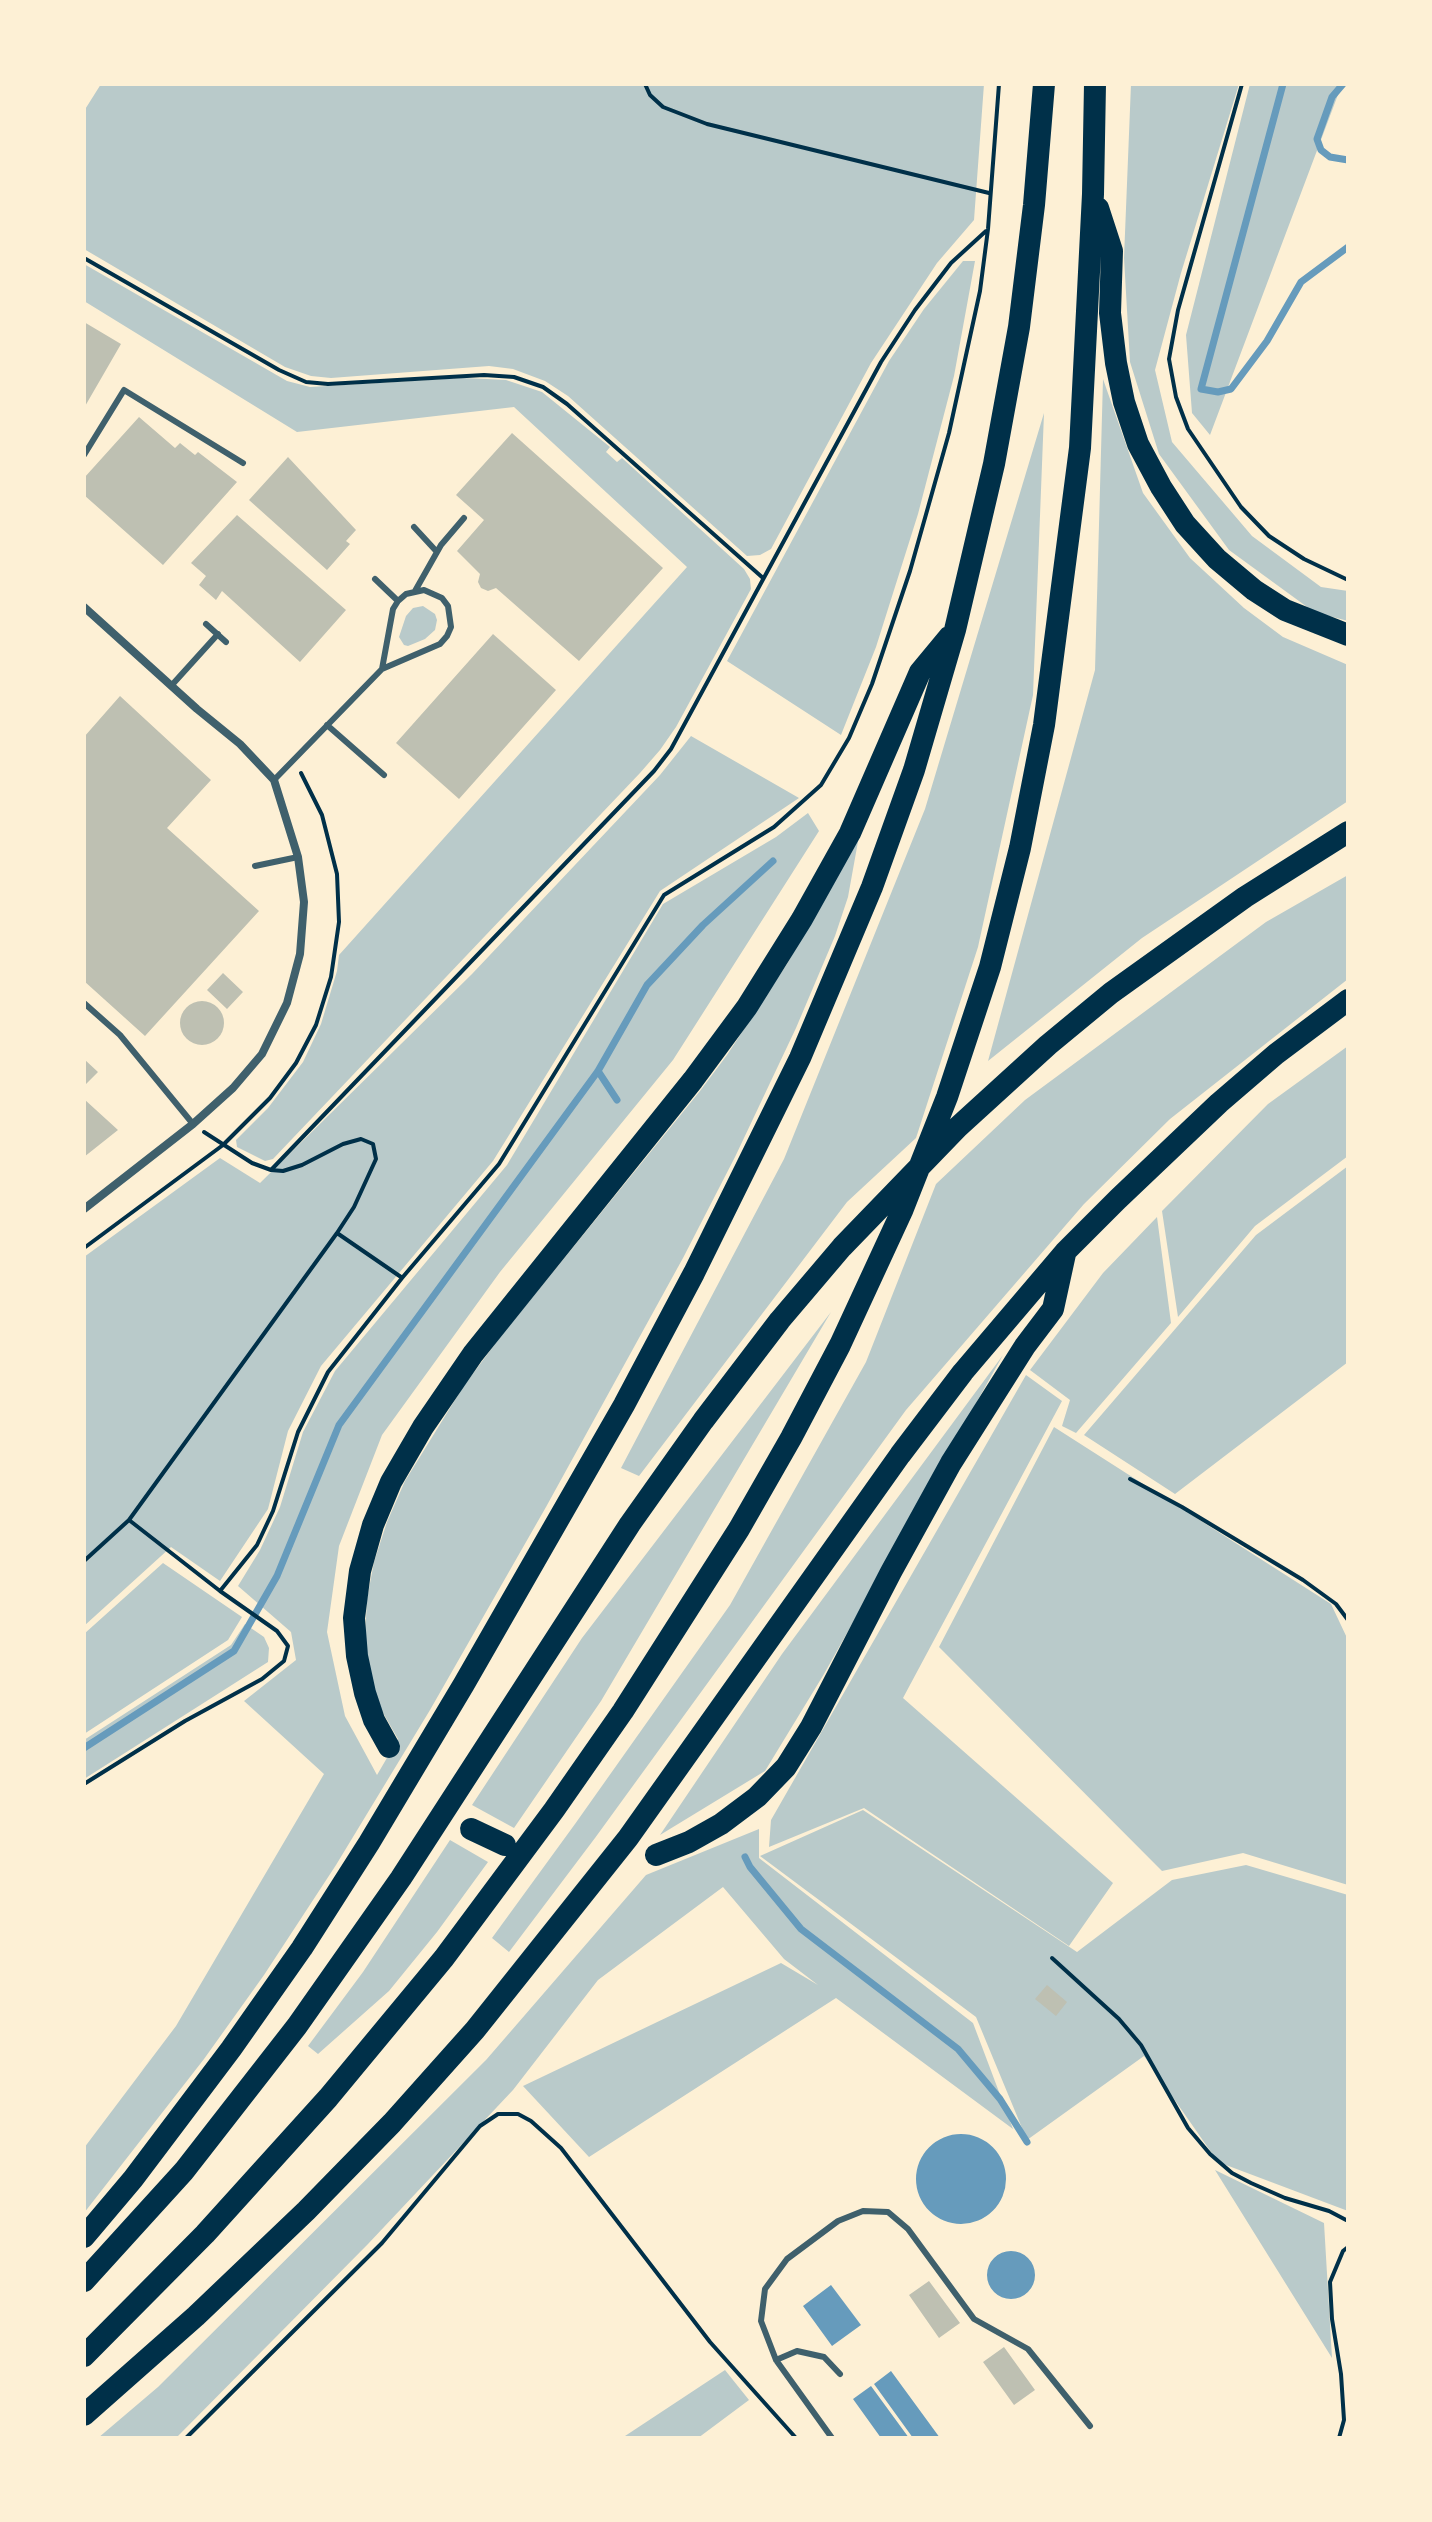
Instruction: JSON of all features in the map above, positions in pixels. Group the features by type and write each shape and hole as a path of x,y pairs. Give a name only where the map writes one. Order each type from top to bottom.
{"highway":[{"path":"84,2237 195,2099 302,1948 369,1843 624,1405 800,1058 872,887 914,770 955,630 994,464 1019,327 1034,205 1044,84"},
{"path":"84,2356 164,2277 287,2145 376,2042 480,1911 623,1711 686,1614 791,1438 840,1345 902,1211 947,1097 990,967 1020,848 1048,697 1080,448 1093,194 1095,84"},
{"path":"1093,194 1112,251 1110,313 1124,402 1138,444 1161,487 1185,524 1217,559 1254,590 1285,610 1348,635"},
{"path":"389,1747 374,1720 365,1693 357,1656 354,1618 360,1571 373,1525 391,1482 423,1427 473,1354 684,1092 747,1007 802,919 850,833 920,672 955,630"},
{"path":"84,2281 184,2171 297,2026 401,1878 630,1524 780,1320 842,1247 958,1127 1111,993 1171,947 1348,832"},
{"path":"84,2415 298,2220 392,2123 475,2030 628,1838 900,1455 963,1372 1065,1252 1219,1103 1276,1054 1348,1000"},
{"path":"656,1855 689,1842 721,1824 757,1797 786,1767 811,1727 951,1463 1025,1346 1053,1309 1065,1252"},
{"path":"471,1829 505,1845"}],"street":[{"path":"84,607 240,744 274,780 298,857 304,902 300,954 287,1003 262,1054 233,1088 193,1124 84,1209"}],"lane":[{"path":"84,455 124,390 243,463"},
{"path":"382,669 393,609 398,601 415,591 437,552 464,518"},
{"path":"414,527 437,552"},
{"path":"375,579 398,601"},
{"path":"274,780 382,669 432,649 447,636 451,627 448,606 434,593 415,591"},
{"path":"206,624 226,642"},
{"path":"171,686 218,634"},
{"path":"327,725 384,775"},
{"path":"255,866 298,857"},
{"path":"84,1003 120,1035 193,1124"},
{"path":"832,2438 776,2360 761,2321 765,2289 787,2259 838,2221 863,2211 888,2212 908,2229 974,2319 1028,2349 1090,2426"},
{"path":"776,2360 797,2351 824,2357 840,2374"}],"path":[{"path":"645,84 650,95 663,107 707,124 989,193"},
{"path":"220,1591 257,1545 273,1511 298,1432 328,1372 402,1278 499,1164 664,895 774,827 821,785 849,738 872,684 905,585 949,433 980,291 999,84"},
{"path":"1242,84 1178,310 1169,359 1176,397 1188,429 1241,507 1269,536 1304,559 1348,580"},
{"path":"271,1170 654,771 678,737 881,362 951,263 988,229"},
{"path":"84,258 279,370 306,382 328,384 484,375 514,377 543,387 567,404 763,579"},
{"path":"84,1561 129,1520 337,1233 376,1159 373,1144 361,1139 302,1165 283,1171 271,1170 252,1163 193,1124"},
{"path":"84,1248 223,1145"},
{"path":"337,1233 402,1278"},
{"path":"1130,1479 1303,1580 1336,1604 1348,1620"},
{"path":"84,1784 185,1721 262,1679 284,1661 288,1646 277,1631 129,1520"},
{"path":"1052,1958 1119,2019 1141,2045 1188,2128 1210,2154 1232,2173 1251,2183 1348,2221"},
{"path":"186,2438 382,2243 480,2126 498,2114 518,2114 531,2121 561,2148 710,2342 796,2438"},
{"path":"1339,2438 1344,2420 1330,2282 1343,2251 1348,2247"}],"shaded area":[{"path":"101,84 984,84 974,220 937,263 871,363 771,549 760,555 747,556 568,396 545,381 513,369 489,366 331,378 311,376 285,367 84,249 84,111"},
{"path":"1131,84 1239,84 1155,370 1172,442 1252,536 1321,587 1348,591 1348,621 1314,612 1229,550 1159,454 1130,362 1124,258"},
{"path":"1250,84 1342,84 1210,435 1192,413 1186,335"},
{"path":"963,261 975,261 954,376 918,514 876,647 841,735 727,661 889,361 924,309"},
{"path":"84,264 287,381 310,387 487,379 506,380 542,392 610,447 606,452 617,462 622,458 744,569 750,579 751,589 676,727 660,750 273,1159 265,1161 237,1147 236,1140 268,1108 303,1062 321,1024 339,955 687,567 514,407 297,432 84,301"},
{"path":"1103,379 1143,493 1190,558 1244,608 1283,637 1348,665 1348,801 1142,938 988,1061 1095,670"},
{"path":"1044,413 1033,695 978,947 916,1138 847,1202 639,1476 621,1468 784,1159 925,809"},
{"path":"423,606 435,614 435,630 425,639 404,645 399,637 406,616 413,608"},
{"path":"691,736 799,798 660,891 493,1161 321,1366 288,1431 268,1509 220,1581 171,1547 84,1626 84,1257 220,1158 260,1183 472,974 660,775"},
{"path":"808,813 819,831 673,1060 500,1272 382,1435 339,1546 327,1632 345,1716 377,1775 398,1739 382,1711 370,1676 365,1637 367,1599 374,1562 405,1481 463,1387 501,1336 727,1055 787,964 859,836 848,897 835,936 796,1028 683,1258 430,1710 336,1865 204,2059 84,2213 84,2148 176,2026 324,1774 244,1701 296,1660 291,1632 238,1586 260,1550 280,1507 303,1432 335,1371 507,1165 663,904 776,837"},
{"path":"1348,875 1348,979 1170,1119 1084,1204 906,1410 509,1952 492,1938 730,1605 866,1362 936,1184 1025,1100 1266,922"},
{"path":"1348,1046 1348,1156 1255,1226 1178,1317 1162,1211 1268,1104"},
{"path":"1348,1166 1348,1362 1175,1494 1084,1435 1256,1235"},
{"path":"1157,1217 1171,1323 1076,1433 1062,1426 1070,1400 1030,1370 1103,1273"},
{"path":"831,1312 601,1701 514,1828 472,1805 582,1638"},
{"path":"1003,1355 824,1674 765,1771 660,1835 782,1654"},
{"path":"1026,1375 1062,1401 903,1698 1113,1883 1069,1946 864,1808 769,1847 771,1820"},
{"path":"1054,1427 1331,1604 1348,1640 1348,1885 1243,1853 1162,1871 939,1647"},
{"path":"163,1563 242,1617 228,1640 84,1734 84,1634"},
{"path":"245,1624 264,1637 269,1648 268,1662 84,1779 84,1740 231,1645"},
{"path":"863,1810 1077,1952 1172,1880 1246,1865 1348,1895 1348,2211 1218,2162 1144,2056 1027,2140 976,2017 760,1856"},
{"path":"759,1829 759,1858 973,2023 1013,2129 836,1998 589,2157 523,2086 781,1963 818,1985 784,1959 723,1887 598,1980 513,2090 368,2244 176,2438 98,2438 158,2387 486,2060 646,1875"},
{"path":"450,1840 488,1862 389,1991 318,2054 308,2046 363,1972"},
{"path":"1215,2170 1324,2223 1332,2358"},
{"path":"725,2370 749,2400 698,2438 622,2438"}],"water":[{"path":"961,2134 978,2137 993,2147 1003,2162 1006,2179 1003,2196 993,2211 978,2221 961,2224 944,2221 929,2211 919,2196 916,2179 919,2162 929,2147 944,2137"},
{"path":"1011,2251 1028,2258 1035,2275 1028,2292 1011,2299 994,2292 987,2275 994,2258"},
{"path":"831,2285 861,2325 832,2346 803,2306"},
{"path":"891,2371 940,2438 913,2438 874,2384"},
{"path":"871,2386 909,2438 881,2438 853,2399"}],"building":[{"path":"84,322 121,344 84,408"},
{"path":"139,417 175,448 180,443 195,455 198,452 237,482 163,565 84,495 84,478"},
{"path":"512,433 663,568 579,661 496,588 488,591 481,588 478,582 480,574 457,551 484,520 456,495"},
{"path":"288,457 356,530 346,541 350,544 327,570 249,500"},
{"path":"237,515 346,610 300,662 222,591 216,600 199,585 206,576 191,563"},
{"path":"493,634 556,690 459,799 396,743"},
{"path":"120,696 211,780 167,828 259,911 145,1036 84,981 84,737"},
{"path":"223,973 243,992 227,1009 207,990"},
{"path":"202,1001 218,1007 224,1023 218,1039 202,1045 186,1039 180,1023 186,1007"},
{"path":"84,1059 98,1072 84,1086"},
{"path":"84,1099 118,1130 84,1157"},
{"path":"1047,1985 1067,2002 1056,2016 1035,1999"},
{"path":"929,2281 960,2323 939,2338 909,2295"},
{"path":"1004,2347 1035,2390 1014,2405 983,2362"}],"waterway":[{"path":"1283,84 1201,389 1218,392 1231,389 1267,341 1301,282 1348,247"},
{"path":"1343,84 1332,97 1317,139 1321,150 1330,157 1348,160"},
{"path":"84,1748 234,1651 277,1576 339,1425 598,1071 647,985 703,925 773,861"},
{"path":"598,1071 617,1100"},
{"path":"745,1857 801,1929 958,2049 1000,2099 1027,2142"}]}
